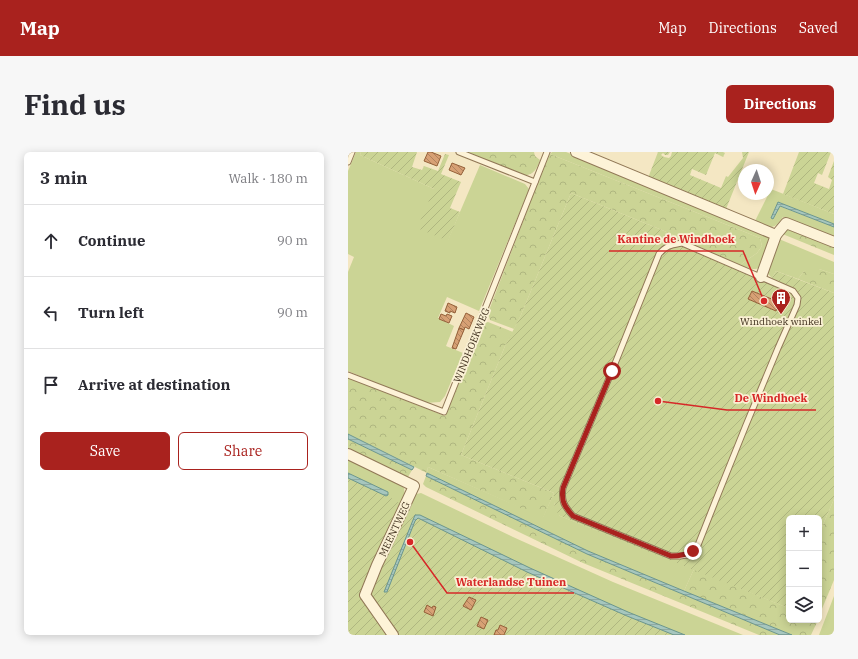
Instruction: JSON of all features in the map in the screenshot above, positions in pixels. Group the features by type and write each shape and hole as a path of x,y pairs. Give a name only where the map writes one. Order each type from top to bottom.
{"street":[{"path":"576,152 776,234"},
{"path":"761,277 776,234 786,223 834,242"},
{"name":"MEENTWEG","path":"348,454 414,486 377,565 365,595 393,635"}],"lane":[{"path":"348,162 352,152"},
{"path":"458,152 535,182"},
{"name":"WINDHOEKWEG","path":"348,374 444,412 547,152"},
{"path":"673,244 682,244 761,277 793,291 798,298 797,305 720,488 698,545 687,554 671,556 573,516 564,505 562,497 563,488 659,254 664,248 673,244"}],"green space":[{"path":"356,152 361,152 360,155 434,189 448,240 480,165 525,184 529,189 479,311 447,297 438,318 454,326 446,346 463,353 445,396 440,402 425,403 348,371 348,272 354,257 348,254 348,171"},
{"path":"361,152 417,152 412,167 422,170 424,166 438,171 445,154 449,155 441,174 461,182 450,208 460,212 448,241 417,228 434,189 360,155"},
{"path":"466,152 534,152 535,156 540,160 535,171 524,176"},
{"path":"552,152 566,152 767,233 771,238 762,266 753,269 740,265 757,253 762,246 760,238 550,154"},
{"path":"658,152 670,152 668,155 663,153 661,155 669,158 672,152 725,153 723,157 715,153 706,175 692,169 690,175 721,188 726,176 728,177 738,164 738,179 726,209 648,178"},
{"path":"742,152 749,152 744,164 738,164 743,158"},
{"path":"799,152 831,152 822,175 818,173 814,183 829,189 832,180 828,177 834,161 834,214 783,194"},
{"path":"550,154 760,238 762,246 757,253 740,265 662,230 571,193 514,329 490,320 488,313"},
{"path":"774,190 834,214 834,224 778,202 771,218 773,219 779,206 834,227 834,238 783,217 777,225 771,227 755,221 766,200 774,200"},
{"path":"571,193 662,230 772,278 776,271 834,293 834,499 822,527 822,515 786,515 786,607 560,516 555,508 554,493 461,455 505,346 521,315"},
{"path":"791,228 834,246 834,255 780,233"},
{"path":"779,239 834,262 834,274 819,269 804,271 798,279 776,271 772,278 768,274 768,269"},
{"path":"812,267 834,274 834,293 798,279 804,271"},
{"path":"488,322 513,332 505,346 461,455 554,493 543,518 428,467 427,473 348,434 348,378 445,416 484,323"},
{"path":"348,439 412,470 408,477 403,478 348,450"},
{"path":"348,459 397,483 404,488 405,497 377,555 348,478 387,492 348,473"},
{"path":"428,467 543,517 554,493 554,504 560,516 694,569 684,591 588,551 427,473"},
{"path":"348,476 385,494 419,516 523,569 682,635 348,635"},
{"path":"426,476 587,554 780,635 759,635 583,563 426,487 423,484"},
{"path":"421,493 513,537 613,582 743,635 633,635 373,580 412,499 416,494"},
{"path":"834,499 834,580 822,609 822,551 822,527"},
{"path":"694,569 786,607 786,623 817,623 811,635 792,635 684,591"},
{"path":"834,596 834,635 819,635"}],"water":[{"path":"778,202 834,224 834,227 780,206 773,219 771,218"},
{"path":"348,434 414,467 412,470 348,439"},
{"path":"348,473 388,492 388,495 386,496 348,478"},
{"path":"427,473 588,551 792,635 780,635 587,554 426,476"},
{"path":"415,515 420,515 530,568 628,612 685,635 674,635 627,616 527,572 418,518 415,521 387,592 384,592"}],"building":[{"path":"428,152 441,156 437,166 424,161"},
{"path":"452,163 465,168 461,175 449,170"},
{"path":"752,291 779,302 776,311 748,299"},
{"path":"448,303 457,307 455,313 445,311"},
{"path":"466,313 474,317 469,329 465,327 464,330 459,328"},
{"path":"441,314 452,316 449,323 439,319"},
{"path":"459,328 464,330 456,349 452,348"},
{"path":"469,597 476,600 471,610 463,606"},
{"path":"427,605 432,608 433,606 436,607 433,616 424,612"},
{"path":"481,617 488,620 484,629 477,626"},
{"path":"500,625 507,628 504,635 494,635 496,630 498,630"}],"place":[{"name":"Kantine de Windhoek","path":"764,301"},
{"name":"Windhoek winkel","path":"781,315"},
{"name":"De Windhoek","path":"658,401"},
{"name":"Waterlandse Tuinen","path":"410,542"}],"route":[{"path":"612,371 563,488 562,497 564,505 573,516 671,556 680,556 693,551"}]}
